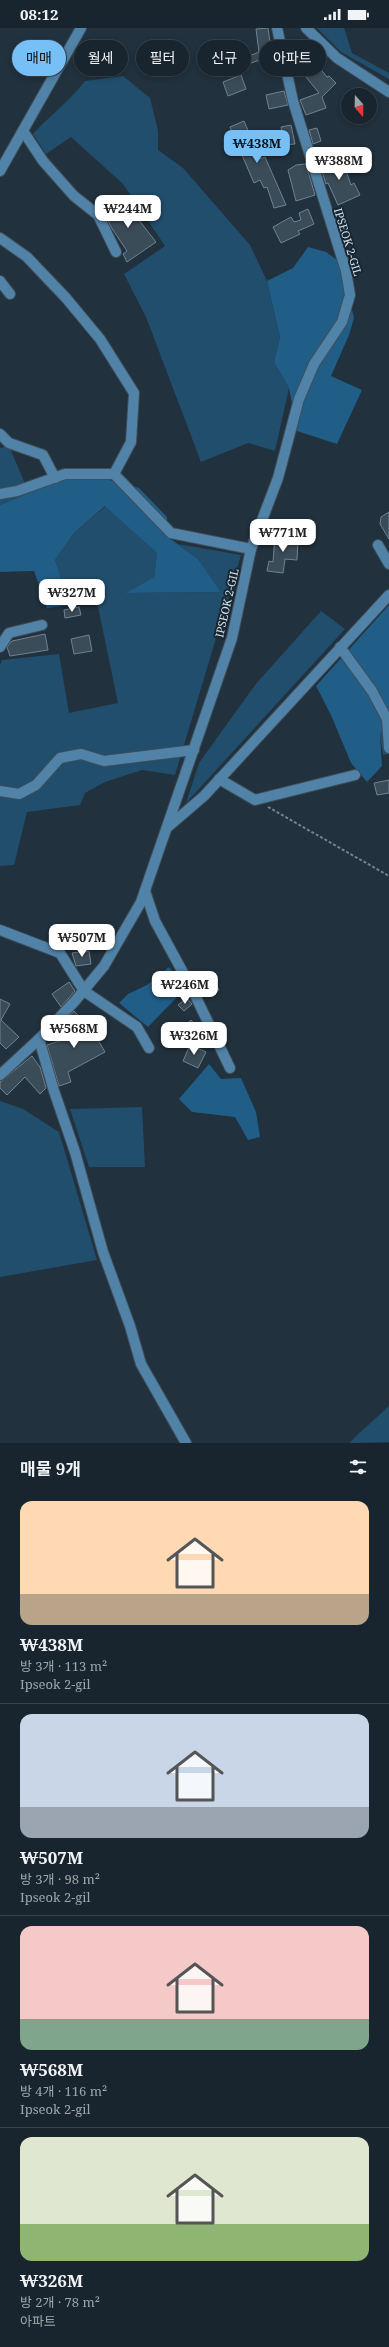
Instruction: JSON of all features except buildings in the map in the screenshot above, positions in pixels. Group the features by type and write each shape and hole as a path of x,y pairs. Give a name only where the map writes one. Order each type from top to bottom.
{"street":[{"path":"0,171 81,28"},
{"name":"IPSEOK 2-GIL","path":"0,1075 39,1039 84,991 104,966 142,902 232,638 252,549 278,478 299,399 314,364 342,322 350,295 346,270 293,101 277,28"},
{"path":"306,28 337,58 389,92"},
{"path":"23,131 43,161 74,196 98,215 116,252"},
{"path":"0,238 27,257 66,298 100,339 134,393 131,442 114,474"},
{"path":"0,281 10,294"},
{"path":"0,434 9,443 43,454 55,478"},
{"path":"0,494 17,491 65,474 114,474 171,534 252,549"},
{"path":"378,545 389,564"},
{"path":"168,827 204,796 389,595"},
{"path":"0,647 9,633 42,625"},
{"path":"340,647 372,690 387,719 389,748"},
{"path":"0,791 19,794 36,785 45,772 60,758 81,754 104,761 194,750"},
{"path":"219,779 255,800 355,775"},
{"path":"145,891 155,921 192,989 230,1068"},
{"path":"0,930 60,953 84,991 137,1026 149,1048"},
{"path":"39,1039 54,1091 75,1152 103,1252 130,1326 141,1364 186,1443"}],"path":[{"path":"255,800 389,876"}],"shaded area":[{"path":"317,28 344,28 352,53 389,73 389,79 341,52"},
{"path":"123,76 150,98 158,131 158,150 183,168 250,245 267,281 280,337 274,362 289,388 275,451 248,443 201,462 146,317 124,274 165,246 123,184 71,137 46,154 33,134 73,95 85,81"},
{"path":"308,247 326,252 340,262 354,318 349,335 331,376 362,390 337,444 297,431 289,388 274,362 280,337 267,281 293,268"},
{"path":"9,446 29,493 0,505 0,448"},
{"path":"102,478 139,488 167,517 168,537 198,559 221,592 126,593 154,577 157,553 105,506 74,533 55,560 70,605 47,608 34,571 0,572 0,505 60,480"},
{"path":"106,506 113,509 157,553 154,577 127,593 221,592 198,559 178,544 241,555 175,775 142,770 105,782 85,793 80,805 27,812 14,865 0,866 0,665 2,660 59,654 69,713 118,703 97,602 70,605 55,560 74,533"},
{"path":"389,605 389,712 380,736 382,766 367,782 351,763 331,715 316,686"},
{"path":"321,611 345,629 186,803 199,763 255,685"},
{"path":"389,712 389,754 383,755 380,736"},
{"path":"169,967 186,988 148,1027 119,1003 128,994 147,985"},
{"path":"209,1064 221,1079 241,1078 256,1112 260,1137 248,1140 235,1117 192,1112 179,1099"},
{"path":"0,1101 23,1109 59,1132 97,1260 0,1277"},
{"path":"142,1107 145,1167 89,1167 70,1109"},
{"path":"389,1406 389,1442 350,1443 354,1438"}]}
